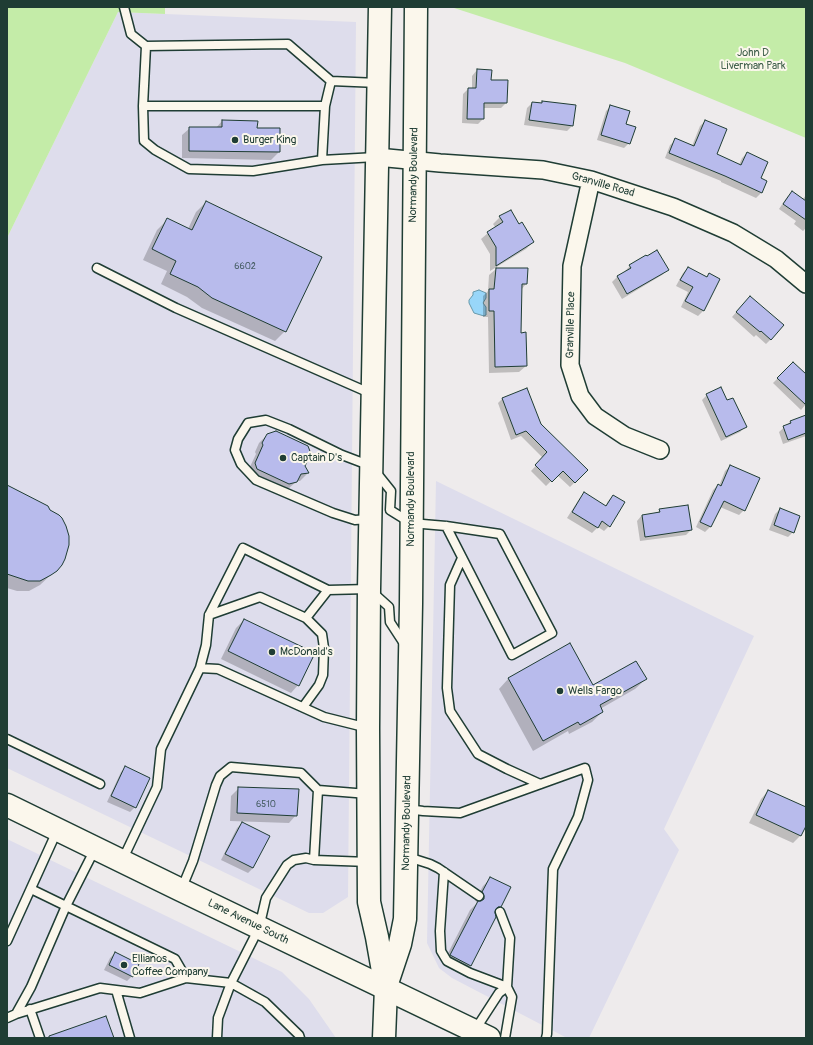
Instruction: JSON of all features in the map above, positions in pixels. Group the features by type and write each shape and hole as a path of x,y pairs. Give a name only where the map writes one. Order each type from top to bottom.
{"main road":[{"name":"Normandy Boulevard","path":"380,7 370,519 368,728 369,902 386,988 384,1038"},
{"name":"Normandy Boulevard","path":"386,988 400,944 405,919 410,652 416,7"},
{"name":"Lane Avenue South","path":"7,805 482,1035"}],"street":[{"name":"Granville Road","path":"377,157 543,170 591,180 673,207 733,233 776,259 806,284"},
{"name":"Granville Place","path":"591,180 572,266 570,366 580,396 595,416 625,436 660,450"}],"lane":[{"path":"124,7 131,34 146,46 288,44 331,81 379,83"},
{"path":"146,46 143,106 144,141 155,150 188,169 253,171 322,160 377,157"},
{"path":"322,160 325,106 331,81"},
{"path":"143,106 325,106"},
{"path":"97,268 176,308 373,394"},
{"path":"370,519 355,520 333,513 256,480 241,464 235,450 238,439 248,423 266,420 289,429 342,455 371,466 391,491 390,510 411,523 446,526 500,534 552,633 512,655 446,526"},
{"path":"122,861 157,787 160,749 200,668 206,645 209,615 243,548 328,590 369,589 390,607 390,622 410,652"},
{"path":"462,558 450,585 447,688 450,711 478,754 540,784"},
{"path":"306,618 328,590"},
{"path":"209,615 260,597 306,618 322,634 324,657 323,675 319,685 303,707"},
{"path":"200,668 218,669 324,717 368,728"},
{"path":"7,739 100,784"},
{"path":"181,890 193,861 216,785 220,776 231,767 301,773 318,790 369,795"},
{"path":"407,809 460,813 585,768 588,780 578,816 554,869 546,1038"},
{"path":"314,860 318,790"},
{"path":"8,937 58,830"},
{"path":"16,1014 31,987 66,906 96,848"},
{"path":"406,856 430,864 479,896"},
{"path":"217,1038 218,1018 231,983 259,928 266,898 287,865 294,860 306,858 314,860 369,862"},
{"path":"444,872 440,931 441,951 447,961 470,973 507,986"},
{"path":"31,889 175,959 186,978"},
{"path":"500,912 510,938 507,986 512,998 505,1038"},
{"path":"7,1018 30,1009 100,988 140,993 186,978 231,983 265,1002 300,1034 300,1038"},
{"path":"482,1035 499,993 507,986"},
{"path":"116,990 130,1038"},
{"path":"30,1009 40,1038"}],"shaded area":[{"path":"118,12 356,22 348,897 323,913 309,913 7,768 7,238"},
{"path":"436,481 754,636 664,829 679,850 589,1038 567,1038 452,978 439,968 427,943"},
{"path":"7,839 282,972 309,999 336,1038 7,1038"}],"green space":[{"path":"7,7 165,7 165,14 118,12 7,238"},
{"name":"John D Liverman Park","path":"451,7 806,7 806,138 625,63"}],"water":[{"path":"479,290 486,293 486,298 483,303 486,307 486,315 484,316 474,313 469,303 473,292"}],"building":[{"path":"477,69 492,70 491,80 508,80 507,103 484,103 484,119 467,119 468,88 476,88"},
{"path":"542,101 576,105 573,126 529,120 532,102 542,103"},
{"path":"610,105 630,111 626,124 636,127 630,144 601,135"},
{"name":"Burger King","path":"222,120 258,121 257,128 280,128 280,152 189,151 189,127 222,127"},
{"path":"705,120 727,129 717,154 741,165 747,152 768,162 761,178 767,181 762,193 669,153 675,138 694,146"},
{"path":"792,191 806,201 806,220 783,204"},
{"path":"206,201 322,257 286,332 212,298 198,287 170,274 176,261 152,249 167,218 192,230"},
{"path":"511,210 519,224 522,222 534,242 496,266 496,247 487,232 503,222 499,216"},
{"path":"657,250 669,270 627,294 617,276 631,268 629,265"},
{"path":"688,267 707,277 709,273 720,279 704,311 685,301 693,287 680,280"},
{"path":"496,268 528,268 527,284 522,284 521,333 526,332 527,366 495,367 494,311 489,311 489,289 494,289"},
{"path":"750,296 784,325 771,340 736,312"},
{"path":"793,362 806,374 806,405 777,378"},
{"path":"721,387 727,400 733,398 747,427 726,437 706,394"},
{"path":"527,388 541,424 588,470 575,483 563,471 552,482 535,465 547,452 526,431 516,435 502,398"},
{"path":"806,415 806,433 788,440 783,426 791,423 790,421"},
{"name":"Captain D's","path":"276,431 308,446 311,454 305,466 309,473 301,474 297,482 289,484 257,469 255,463 263,445 262,443 267,434"},
{"path":"730,465 760,478 745,511 724,501 711,527 700,522 718,484 721,486"},
{"path":"7,485 48,506 50,510 62,518 66,526 69,536 69,545 65,559 57,571 40,581 28,581 7,574"},
{"path":"584,492 606,506 613,495 625,502 610,527 602,521 598,528 572,512"},
{"path":"688,505 692,530 645,537 642,515 660,512 659,509"},
{"path":"780,508 800,516 794,533 774,525"},
{"name":"McDonald's","path":"244,619 315,653 299,686 228,651"},
{"path":"570,643 593,685 636,661 647,679 600,705 603,712 580,725 578,722 543,741 508,678"},
{"path":"125,766 150,778 136,808 111,796"},
{"path":"238,787 299,789 297,816 237,813"},
{"path":"768,790 806,807 806,826 801,836 756,815"},
{"path":"242,822 270,836 253,868 225,854"},
{"path":"490,877 511,887 501,907 496,909 496,917 471,966 450,955 478,901 484,899 482,892"},
{"name":"Ellianos Coffee Company","path":"115,952 139,964 133,977 109,965"},
{"path":"106,1016 114,1038 49,1038 49,1036"}],"place":[{"name":"Burger King","path":"235,140"},
{"name":"Captain D's","path":"283,458"},
{"name":"McDonald's","path":"272,652"},
{"name":"Wells Fargo","path":"560,691"},
{"name":"Ellianos Coffee Company","path":"124,965"}]}
